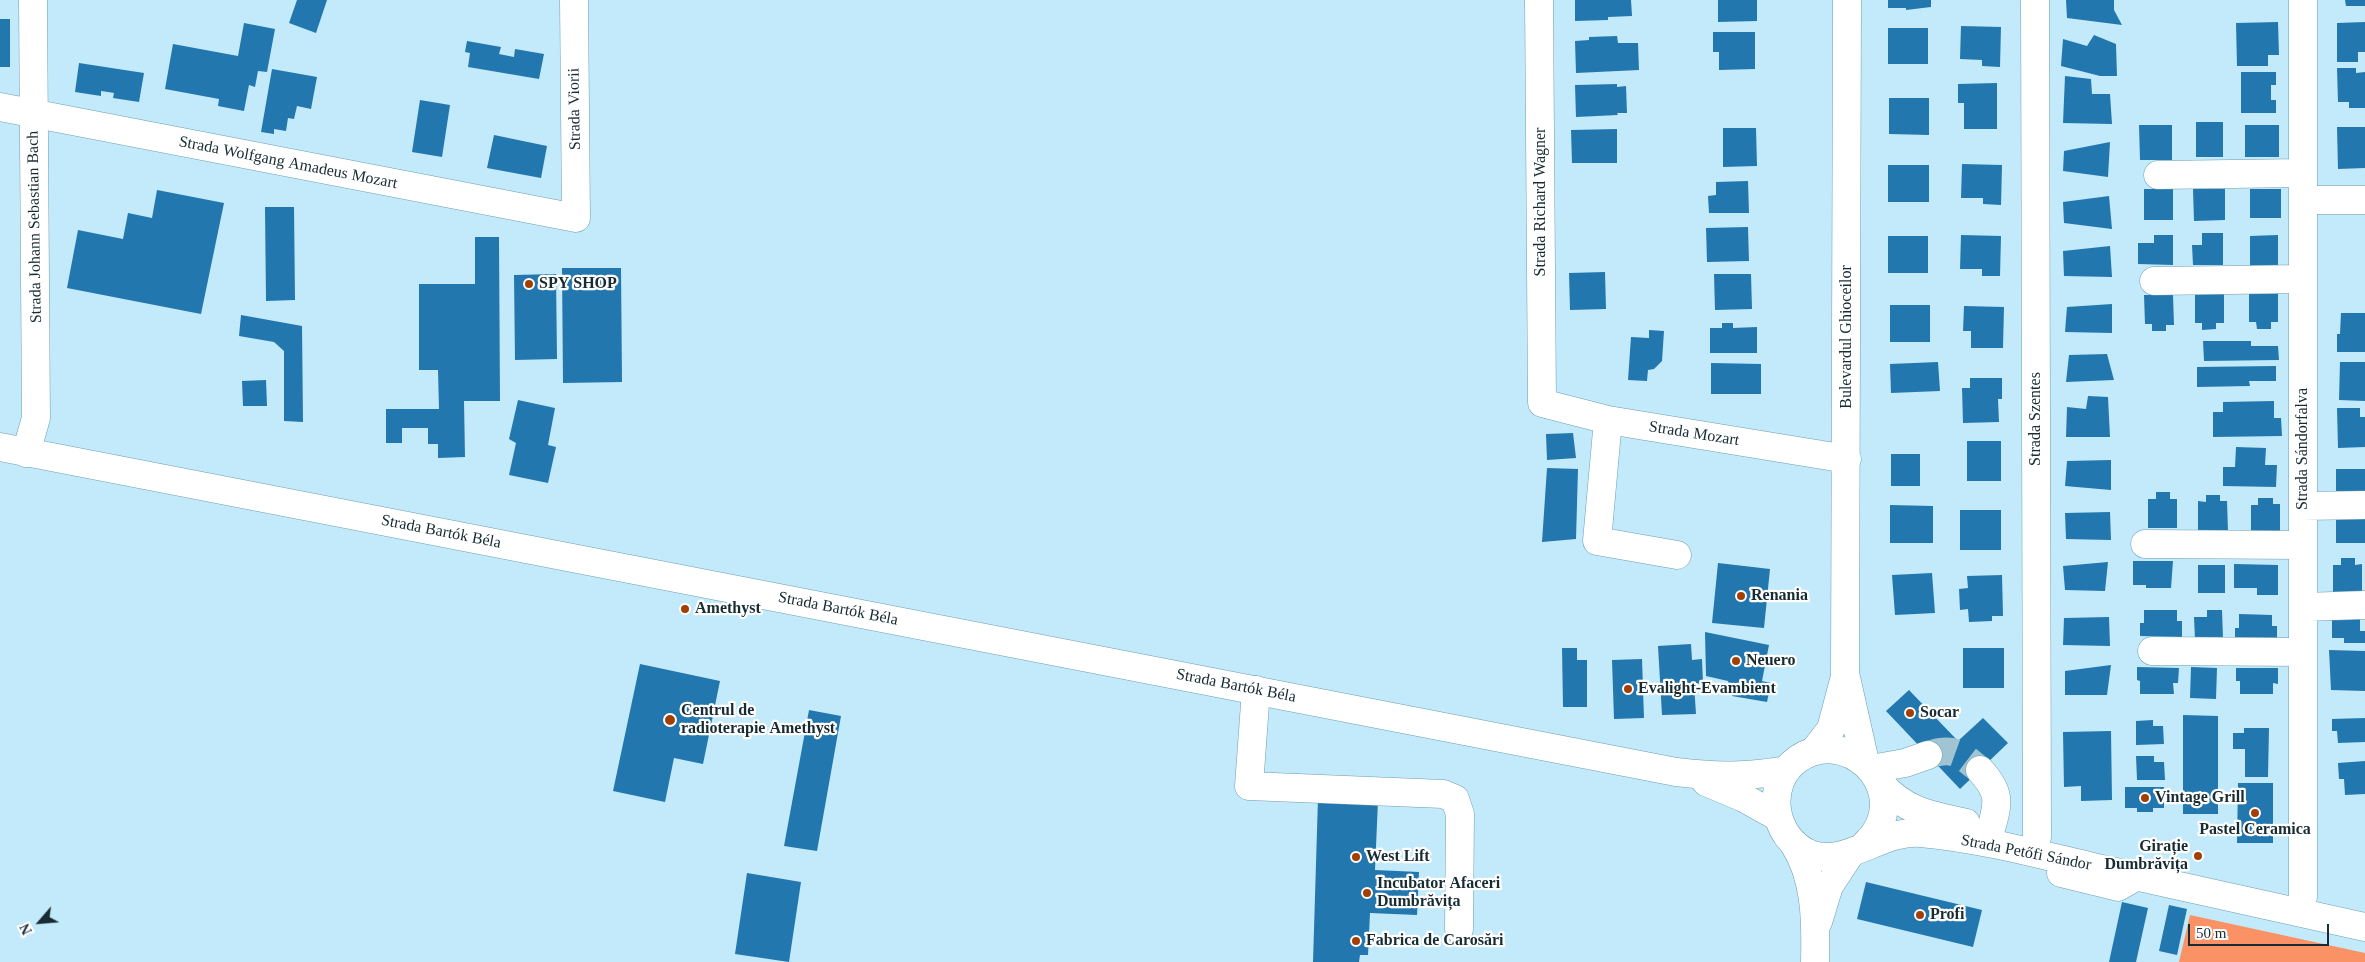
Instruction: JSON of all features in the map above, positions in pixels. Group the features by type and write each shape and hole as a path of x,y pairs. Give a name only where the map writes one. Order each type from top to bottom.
{"street":[{"name":"Strada Johann Sebastian Bach","path":"13,450 36,418 33,0"},
{"name":"Strada Viorii","path":"574,0 576,218"},
{"name":"Strada Richard Wagner","path":"1539,0 1542,403"},
{"name":"Bulevardul Ghioceilor","path":"1814,751 1831,730 1845,673 1847,0"},
{"name":"Strada Szentes","path":"2035,0 2037,838"},
{"name":"Strada Sándorfalva","path":"2303,0 2303,897"},
{"name":"Strada Wolfgang Amadeus Mozart","path":"0,107 576,218"},
{"path":"2158,175 2303,173"},
{"path":"2303,200 2365,200"},
{"path":"2154,280 2303,279"},
{"name":"Strada Mozart","path":"1542,403 1608,420 1847,459"},
{"path":"1608,420 1596,540 1676,555"},
{"name":"Strada Bartók Béla","path":"13,450 1676,772 1726,777 1787,770"},
{"path":"2303,506 2365,505"},
{"path":"2146,544 2303,545"},
{"path":"2303,606 2365,605"},
{"path":"2152,651 2303,652"},
{"name":"Bulevardul Ghioceilor","path":"1845,673 1872,771"},
{"path":"1256,690 1248,786 1443,794 1455,799 1460,814 1459,929"},
{"path":"1815,962 1816,928 1808,875 1804,859 1784,831 1778,817 1776,800 1779,784 1787,770 1798,759 1814,751 1832,749 1849,753 1872,771 1884,801 1882,818 1875,833 1857,850 1829,886 1816,928"},
{"path":"1872,771 1928,755"},
{"path":"1980,770 1994,786 1998,799 1990,829"},
{"name":"Strada Petőfi Sándor","path":"1872,771 1903,805 1917,812 2365,911"},
{"name":"Strada Bartók Béla","path":"1676,772 1744,798 1778,817"},
{"name":"Strada Petőfi Sándor","path":"1857,850 1890,837 1914,832 2010,848 2365,927"},
{"path":"1794,844 1811,854 1830,857 1857,850"}],"shaded area":[{"path":"2190,915 2365,953 2365,962 2179,962"}],"building":[{"path":"297,0 327,0 316,33 289,23"},
{"path":"1575,0 1631,0 1632,16 1608,17 1608,20 1575,21"},
{"path":"1718,0 1757,0 1757,21 1718,22"},
{"path":"1888,0 1931,0 1931,7 1906,10 1906,8 1888,8"},
{"path":"2066,0 2114,0 2114,10 2122,25 2067,18"},
{"path":"2345,0 2365,0 2365,6 2346,6"},
{"path":"0,19 10,19 10,67 0,67"},
{"path":"2278,22 2279,55 2268,55 2268,66 2237,66 2236,23"},
{"path":"2365,22 2365,52 2358,52 2358,62 2337,62 2337,23"},
{"path":"244,23 275,29 267,72 258,71 255,87 249,85 244,111 218,106 219,99 165,89 173,44 238,56"},
{"path":"1961,26 2001,27 2000,67 1982,66 1982,60 1960,59"},
{"path":"1888,28 1928,28 1928,64 1888,64"},
{"path":"1713,32 1755,32 1755,69 1719,70 1719,52 1713,52"},
{"path":"2094,35 2116,44 2117,76 2100,76 2061,66 2063,39 2087,46"},
{"path":"1617,36 1618,43 1638,43 1639,70 1576,73 1575,41 1589,40 1589,37"},
{"path":"467,41 501,47 499,54 514,57 515,49 544,54 539,79 468,67 470,53 465,52"},
{"path":"79,63 144,73 139,102 113,98 114,93 108,92 101,91 101,96 75,92"},
{"path":"2337,68 2356,68 2356,73 2365,72 2365,108 2349,108 2349,102 2338,102"},
{"path":"272,69 317,77 311,109 297,106 294,119 288,118 286,131 274,129 274,134 261,132"},
{"path":"2241,72 2276,72 2276,85 2271,85 2271,100 2276,100 2276,113 2241,113"},
{"path":"2065,76 2091,79 2092,94 2110,94 2112,124 2063,123"},
{"path":"1997,83 1997,129 1964,129 1964,103 1958,103 1958,84"},
{"path":"1617,84 1617,87 1626,86 1627,113 1576,117 1575,85"},
{"path":"1889,98 1929,98 1929,135 1889,134"},
{"path":"420,100 450,105 442,157 412,152"},
{"path":"2196,122 2223,122 2223,157 2196,157"},
{"path":"2139,125 2172,125 2172,160 2140,160"},
{"path":"2245,125 2279,125 2279,157 2245,157"},
{"path":"2337,127 2365,127 2365,168 2338,169"},
{"path":"1723,128 1756,128 1757,166 1723,167"},
{"path":"1617,129 1617,163 1572,163 1571,130"},
{"path":"494,135 547,146 541,178 487,168"},
{"path":"2110,142 2108,177 2063,171 2064,151"},
{"path":"1962,164 2002,165 2001,205 1983,204 1983,198 1961,198"},
{"path":"1888,165 1929,165 1929,202 1888,202"},
{"path":"1748,181 1749,213 1709,213 1708,196 1716,195 1716,182"},
{"path":"2144,189 2173,189 2173,220 2144,220"},
{"path":"2193,189 2225,189 2225,220 2194,221"},
{"path":"2250,189 2281,189 2281,218 2250,218"},
{"path":"157,190 224,203 201,314 67,288 78,230 123,239 128,213 152,218"},
{"path":"2109,196 2112,229 2064,223 2063,202"},
{"path":"265,207 294,207 295,300 266,301"},
{"path":"1748,227 1749,261 1707,262 1706,228"},
{"path":"2202,233 2223,233 2223,265 2193,265 2192,245 2202,245"},
{"path":"1961,235 2001,236 2000,276 1982,276 1982,269 1960,269"},
{"path":"2154,235 2173,235 2173,265 2138,264 2138,243 2154,243"},
{"path":"2278,235 2278,266 2250,266 2250,236"},
{"path":"1888,236 1928,236 1928,273 1888,273"},
{"path":"475,237 499,237 500,401 464,401 465,457 438,458 438,444 428,444 428,428 402,428 402,443 386,443 386,409 439,409 438,370 419,370 419,284 475,284"},
{"path":"2110,246 2112,277 2064,276 2063,251"},
{"path":"562,268 621,268 622,382 563,383"},
{"path":"1605,272 1606,309 1570,310 1569,273"},
{"path":"556,274 557,359 515,360 514,275"},
{"path":"1714,274 1751,274 1752,309 1715,310"},
{"path":"2249,293 2278,293 2278,322 2271,322 2271,329 2257,329 2256,322 2249,322"},
{"path":"2195,294 2224,294 2224,323 2216,323 2216,329 2202,330 2202,323 2195,323"},
{"path":"2144,295 2173,295 2174,325 2166,325 2166,331 2152,331 2152,324 2145,324"},
{"path":"2112,304 2112,333 2065,332 2067,307"},
{"path":"1890,305 1930,305 1930,342 1890,342"},
{"path":"1964,306 2004,307 2003,348 1971,348 1971,331 1963,331"},
{"path":"2341,313 2365,313 2365,352 2337,352 2337,334 2340,334"},
{"path":"241,315 302,326 303,422 284,421 284,351 274,342 239,336"},
{"path":"1722,323 1733,323 1733,328 1757,327 1757,353 1710,353 1710,328 1722,328"},
{"path":"1649,330 1664,331 1662,361 1654,369 1648,370 1647,381 1628,380 1631,337 1649,338"},
{"path":"2203,341 2251,341 2251,346 2278,346 2279,360 2204,361"},
{"path":"2107,354 2114,380 2066,382 2069,355"},
{"path":"1938,362 1940,391 1891,393 1890,364"},
{"path":"2340,362 2365,362 2365,401 2339,400"},
{"path":"1711,363 1761,364 1761,394 1711,394"},
{"path":"2276,366 2276,381 2249,381 2250,386 2197,387 2197,367"},
{"path":"1970,378 2002,378 2002,399 1998,399 1999,422 1963,423 1962,388 1970,388"},
{"path":"266,380 267,406 243,406 242,381"},
{"path":"2088,396 2108,397 2110,437 2066,437 2067,407 2086,409"},
{"path":"518,400 555,408 548,445 556,447 548,483 509,475 516,443 509,439"},
{"path":"2274,401 2274,418 2281,418 2282,436 2213,437 2213,412 2223,412 2223,402"},
{"path":"2337,408 2360,408 2360,417 2365,417 2365,447 2338,448"},
{"path":"1573,433 1576,458 1547,460 1546,434"},
{"path":"1967,441 2001,441 2001,481 1967,481"},
{"path":"2236,447 2266,448 2265,465 2277,465 2276,487 2223,486 2223,467 2235,467"},
{"path":"1891,454 1920,454 1920,486 1891,486"},
{"path":"2111,460 2111,490 2065,486 2067,461"},
{"path":"1547,468 1578,469 1576,539 1542,542"},
{"path":"2336,469 2365,469 2365,496 2336,496"},
{"path":"2156,492 2170,492 2170,499 2177,499 2177,528 2148,528 2148,499 2156,499"},
{"path":"2206,495 2220,495 2220,501 2227,501 2228,531 2198,531 2198,501 2206,502"},
{"path":"2258,498 2273,498 2273,504 2280,504 2280,534 2251,534 2251,505 2258,505"},
{"path":"1890,505 1933,506 1933,543 1890,543"},
{"path":"1960,510 2001,510 2001,550 1960,550"},
{"path":"2110,512 2111,540 2066,539 2065,513"},
{"path":"2336,515 2365,515 2365,543 2336,543"},
{"path":"2341,558 2355,558 2355,565 2362,564 2362,594 2333,594 2333,565 2341,565"},
{"path":"2133,561 2173,561 2171,588 2146,588 2146,585 2133,585"},
{"path":"2108,562 2105,591 2065,590 2063,566"},
{"name":"Renania","path":"1718,563 1770,569 1764,628 1712,623"},
{"path":"2234,564 2278,565 2278,595 2257,595 2257,588 2234,588"},
{"path":"2198,565 2225,565 2225,593 2198,593"},
{"path":"1932,573 1935,613 1895,615 1892,575"},
{"path":"2002,575 2003,616 1992,616 1992,621 1969,622 1968,609 1960,610 1959,589 1968,588 1967,576"},
{"path":"2144,610 2177,610 2177,621 2182,621 2182,637 2140,636 2140,623 2144,623"},
{"path":"2207,610 2222,610 2223,639 2195,640 2194,617 2207,617"},
{"path":"2239,614 2272,615 2272,626 2277,626 2277,641 2235,641 2235,628 2239,628"},
{"path":"2332,616 2360,616 2360,631 2365,631 2365,643 2344,643 2344,638 2332,638"},
{"path":"2109,617 2110,646 2063,645 2064,618"},
{"name":"Neuero","path":"1705,632 1769,645 1762,681 1771,683 1767,702 1732,696 1728,681 1706,676"},
{"path":"1691,644 1692,660 1702,659 1703,683 1694,684 1696,714 1662,715 1658,646"},
{"path":"1562,648 1577,648 1577,660 1587,660 1587,707 1563,707"},
{"path":"1963,648 2004,648 2004,688 1963,688"},
{"path":"2329,650 2365,651 2365,691 2331,690"},
{"name":"Evalight-Evambient","path":"1642,659 1644,718 1614,719 1612,660"},
{"name":"Centrul de radioterapie Amethyst","path":"640,664 720,681 703,764 674,758 665,802 613,791"},
{"path":"2111,665 2107,695 2065,695 2065,671"},
{"path":"2137,667 2179,668 2178,683 2173,683 2174,694 2140,694"},
{"path":"2191,667 2217,668 2216,699 2190,698"},
{"path":"2236,668 2278,668 2278,684 2273,683 2273,694 2240,694 2240,681 2236,681"},
{"path":"1909,690 1958,741 1983,718 2008,743 1960,789 1886,711"},
{"path":"809,710 841,716 817,851 784,846"},
{"path":"2183,715 2218,716 2218,814 2183,814"},
{"path":"2365,718 2365,742 2338,743 2337,731 2332,731 2332,719"},
{"path":"2153,720 2153,726 2163,726 2164,744 2136,745 2136,721"},
{"path":"2244,728 2269,728 2268,777 2245,777 2245,749 2233,749 2233,733 2244,733"},
{"path":"2111,731 2112,800 2081,801 2081,786 2064,787 2063,732"},
{"path":"2136,756 2154,756 2154,762 2164,762 2165,780 2137,780"},
{"path":"2365,761 2365,794 2345,795 2344,779 2339,779 2338,763"},
{"name":"Pastel Ceramica","path":"2238,783 2273,783 2273,843 2237,843"},
{"name":"Vintage Grill","path":"2125,787 2164,787 2164,808 2153,808 2153,812 2137,812 2137,808 2125,808"},
{"name":"Incubator Afaceri Dumbrăvița","path":"1318,798 1378,800 1375,870 1419,872 1417,915 1370,913 1368,955 1360,955 1359,962 1313,962"},
{"path":"747,873 801,882 789,962 735,954"},
{"name":"Profi","path":"1866,882 1982,910 1973,947 1857,919"},
{"path":"2122,902 2148,908 2136,962 2109,962"},
{"path":"2169,905 2187,909 2177,955 2159,951"}],"tunnel":[{"path":"1928,755 1944,751 1956,753 1980,770"}],"place":[{"name":"SPY SHOP","path":"529,284"},
{"name":"Renania","path":"1741,596"},
{"name":"Amethyst","path":"685,609"},
{"name":"Neuero","path":"1736,661"},
{"name":"Evalight-Evambient","path":"1628,689"},
{"name":"Socar","path":"1910,713"},
{"name":"Centrul de radioterapie Amethyst","path":"670,720"},
{"name":"Vintage Grill","path":"2145,798"},
{"name":"Pastel Ceramica","path":"2255,813"},
{"name":"Girație Dumbrăvița","path":"2198,856"},
{"name":"West Lift","path":"1356,857"},
{"name":"Incubator Afaceri Dumbrăvița","path":"1367,893"},
{"name":"Profi","path":"1920,915"},
{"name":"Fabrica de Carosări","path":"1356,941"}]}
